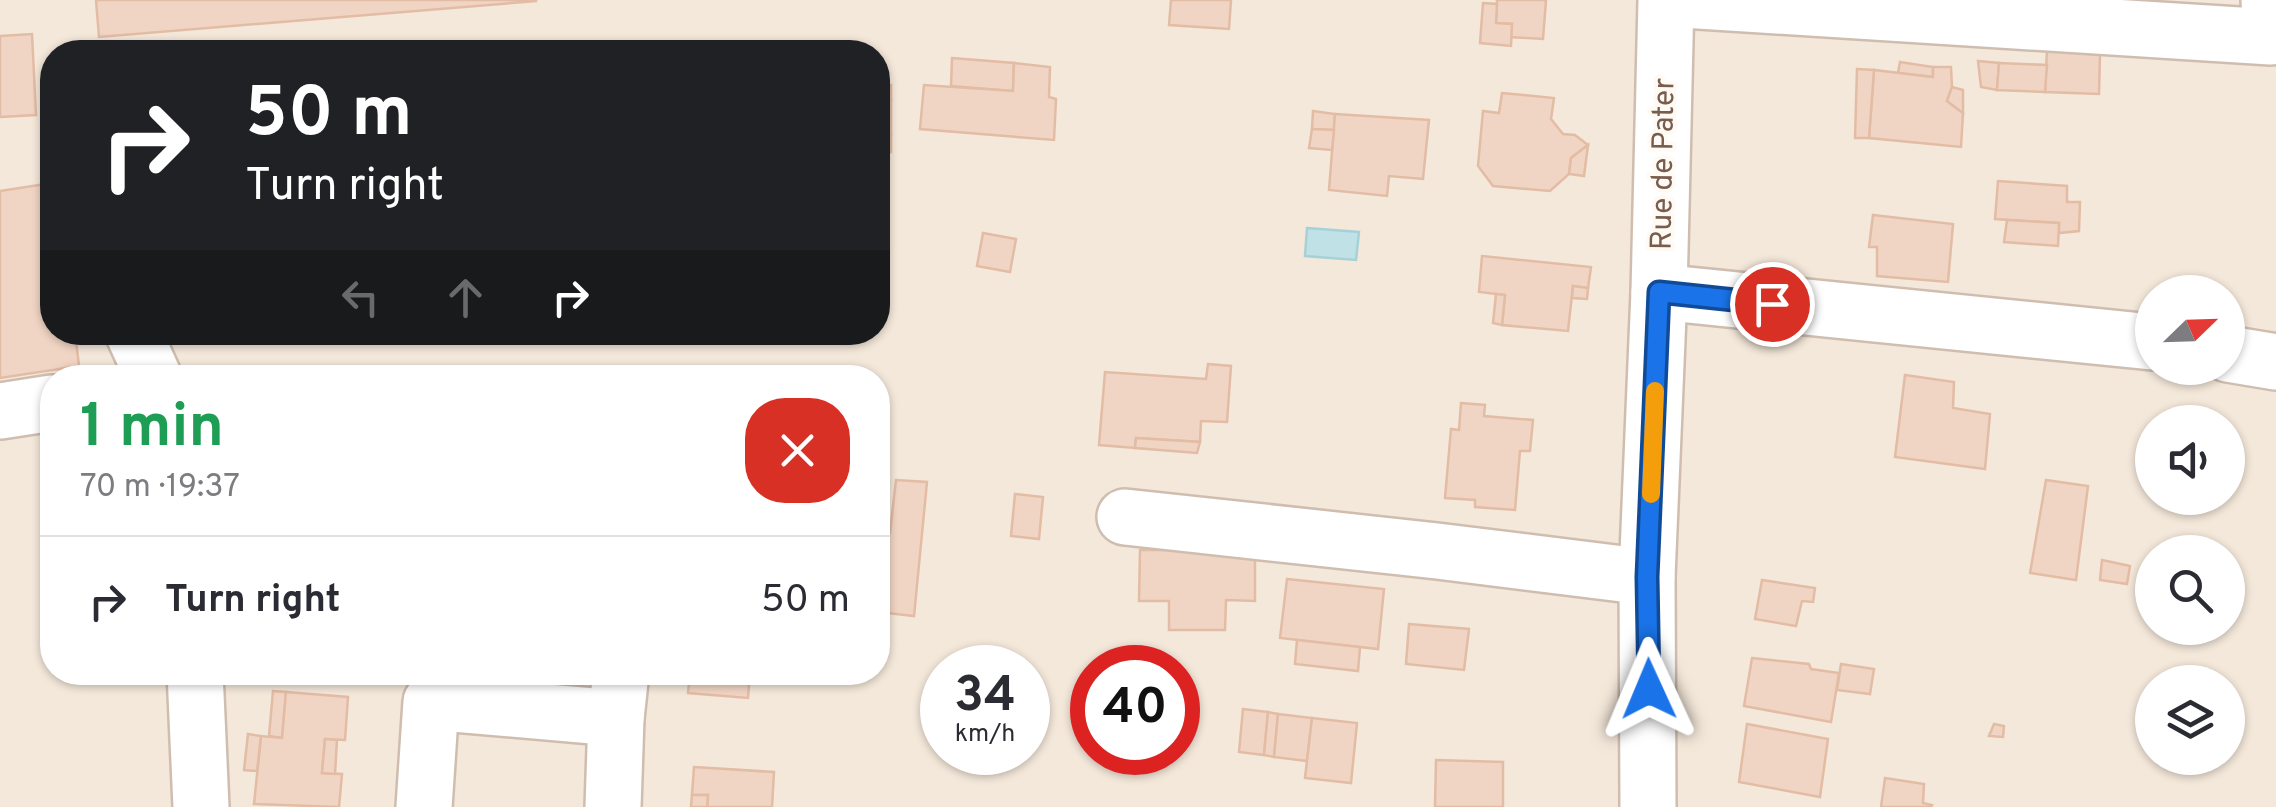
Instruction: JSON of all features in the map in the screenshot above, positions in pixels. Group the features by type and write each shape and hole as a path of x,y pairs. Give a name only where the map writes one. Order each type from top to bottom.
{"street":[{"name":"Rue de Pater","path":"1648,807 1647,577 1666,0"},
{"path":"1683,0 2271,37 2268,0"},
{"path":"1659,292 2135,340"},
{"path":"2245,357 2276,362"},
{"path":"0,412 40,404"},
{"path":"1124,516 1647,577"},
{"path":"195,685 200,807"},
{"path":"424,807 431,702 618,695 614,807"}],"shaded area":[{"path":"0,0 2276,0 2276,807 0,807"}],"water":[{"path":"1307,228 1359,232 1356,260 1305,256"}],"building":[{"path":"96,0 536,0 536,1 99,37"},
{"path":"1171,0 1231,0 1229,29 1169,25"},
{"path":"1497,0 1546,0 1543,39 1510,37 1512,24 1496,23"},
{"path":"1483,3 1497,4 1496,23 1512,24 1511,46 1480,43"},
{"path":"32,34 36,115 0,117 0,36"},
{"path":"2047,50 2100,55 2099,94 2045,92"},
{"path":"952,58 1014,63 1013,91 951,86"},
{"path":"1978,61 1999,63 1997,90 1981,87"},
{"path":"1900,62 1933,67 1933,77 1898,73"},
{"path":"1014,63 1050,67 1049,97 1056,99 1054,140 920,129 924,85 1013,91"},
{"path":"1999,63 2047,65 2045,92 1997,90"},
{"path":"1933,67 1951,67 1952,87 1947,101 1963,113 1961,147 1869,138 1874,70 1933,77"},
{"path":"1857,69 1874,70 1869,138 1855,138"},
{"path":"1952,87 1963,90 1963,113 1947,101"},
{"path":"1502,93 1554,98 1551,119 1563,134 1575,135 1588,145 1571,158 1569,174 1550,191 1493,186 1478,166 1483,111 1499,113"},
{"path":"1313,111 1335,114 1334,130 1312,129"},
{"path":"1335,114 1429,120 1423,179 1389,176 1387,196 1329,190"},
{"path":"1312,129 1334,130 1332,150 1309,148"},
{"path":"1588,145 1584,176 1569,174 1571,158"},
{"path":"1998,181 2067,186 2067,202 2080,202 2079,231 2059,233 2059,223 1995,219"},
{"path":"40,185 40,345 77,345 79,365 40,365 40,372 0,378 0,191"},
{"path":"1873,215 1953,224 1948,282 1877,276 1877,247 1869,247"},
{"path":"2007,220 2059,223 2058,246 2004,242"},
{"path":"983,233 1016,239 1010,272 977,266"},
{"path":"1482,256 1591,267 1588,288 1573,286 1568,331 1502,325 1505,295 1479,292"},
{"path":"1573,286 1588,288 1587,299 1572,298"},
{"path":"1496,294 1505,295 1502,325 1493,323"},
{"path":"1208,364 1231,366 1227,422 1201,421 1200,442 1136,438 1135,448 1099,445 1105,372 1206,379"},
{"path":"1905,375 1954,382 1953,408 1990,414 1985,469 1895,457"},
{"path":"1461,403 1485,405 1484,416 1533,420 1530,451 1520,451 1515,510 1475,507 1475,500 1445,498 1451,429 1459,430"},
{"path":"1136,438 1200,442 1197,453 1135,448"},
{"path":"896,480 927,482 914,616 890,613 890,533"},
{"path":"2046,480 2088,486 2076,580 2030,573"},
{"path":"1015,494 1043,497 1039,539 1011,536"},
{"path":"1172,541 1255,551 1255,601 1226,600 1225,630 1169,630 1169,601 1139,601 1140,550 1172,550"},
{"path":"2102,560 2130,566 2127,584 2100,580"},
{"path":"1287,579 1384,589 1378,649 1280,638"},
{"path":"1762,580 1815,588 1813,602 1802,601 1796,626 1755,619"},
{"path":"1409,624 1469,629 1464,670 1406,664"},
{"path":"1297,640 1360,647 1358,671 1295,664"},
{"path":"1752,658 1809,664 1811,669 1839,673 1831,722 1744,706"},
{"path":"1841,664 1874,669 1870,694 1837,690"},
{"path":"689,685 749,685 748,698 688,693"},
{"path":"273,691 286,692 282,738 269,736"},
{"path":"286,692 348,697 345,740 325,739 322,773 342,774 339,807 254,804 261,736 282,738"},
{"path":"1243,709 1268,712 1264,755 1239,752"},
{"path":"1268,712 1278,714 1274,757 1264,755"},
{"path":"1278,714 1312,718 1307,761 1274,757"},
{"path":"1312,718 1357,723 1351,783 1305,778"},
{"path":"1747,724 1828,739 1820,797 1739,782"},
{"path":"1994,724 2004,726 2003,737 1989,736"},
{"path":"248,734 261,736 257,771 244,770"},
{"path":"325,739 337,740 335,774 322,773"},
{"path":"1436,760 1503,762 1503,807 1435,807"},
{"path":"694,767 774,772 772,807 707,807 708,795 692,795"},
{"path":"1885,778 1924,784 1923,803 1931,807 1881,807"},
{"path":"692,795 708,795 707,807 691,807"}],"slow traffic":[{"path":"1651,494 1655,391"}],"route":[{"path":"1649,689 1647,577 1659,292 1772,304"}]}
